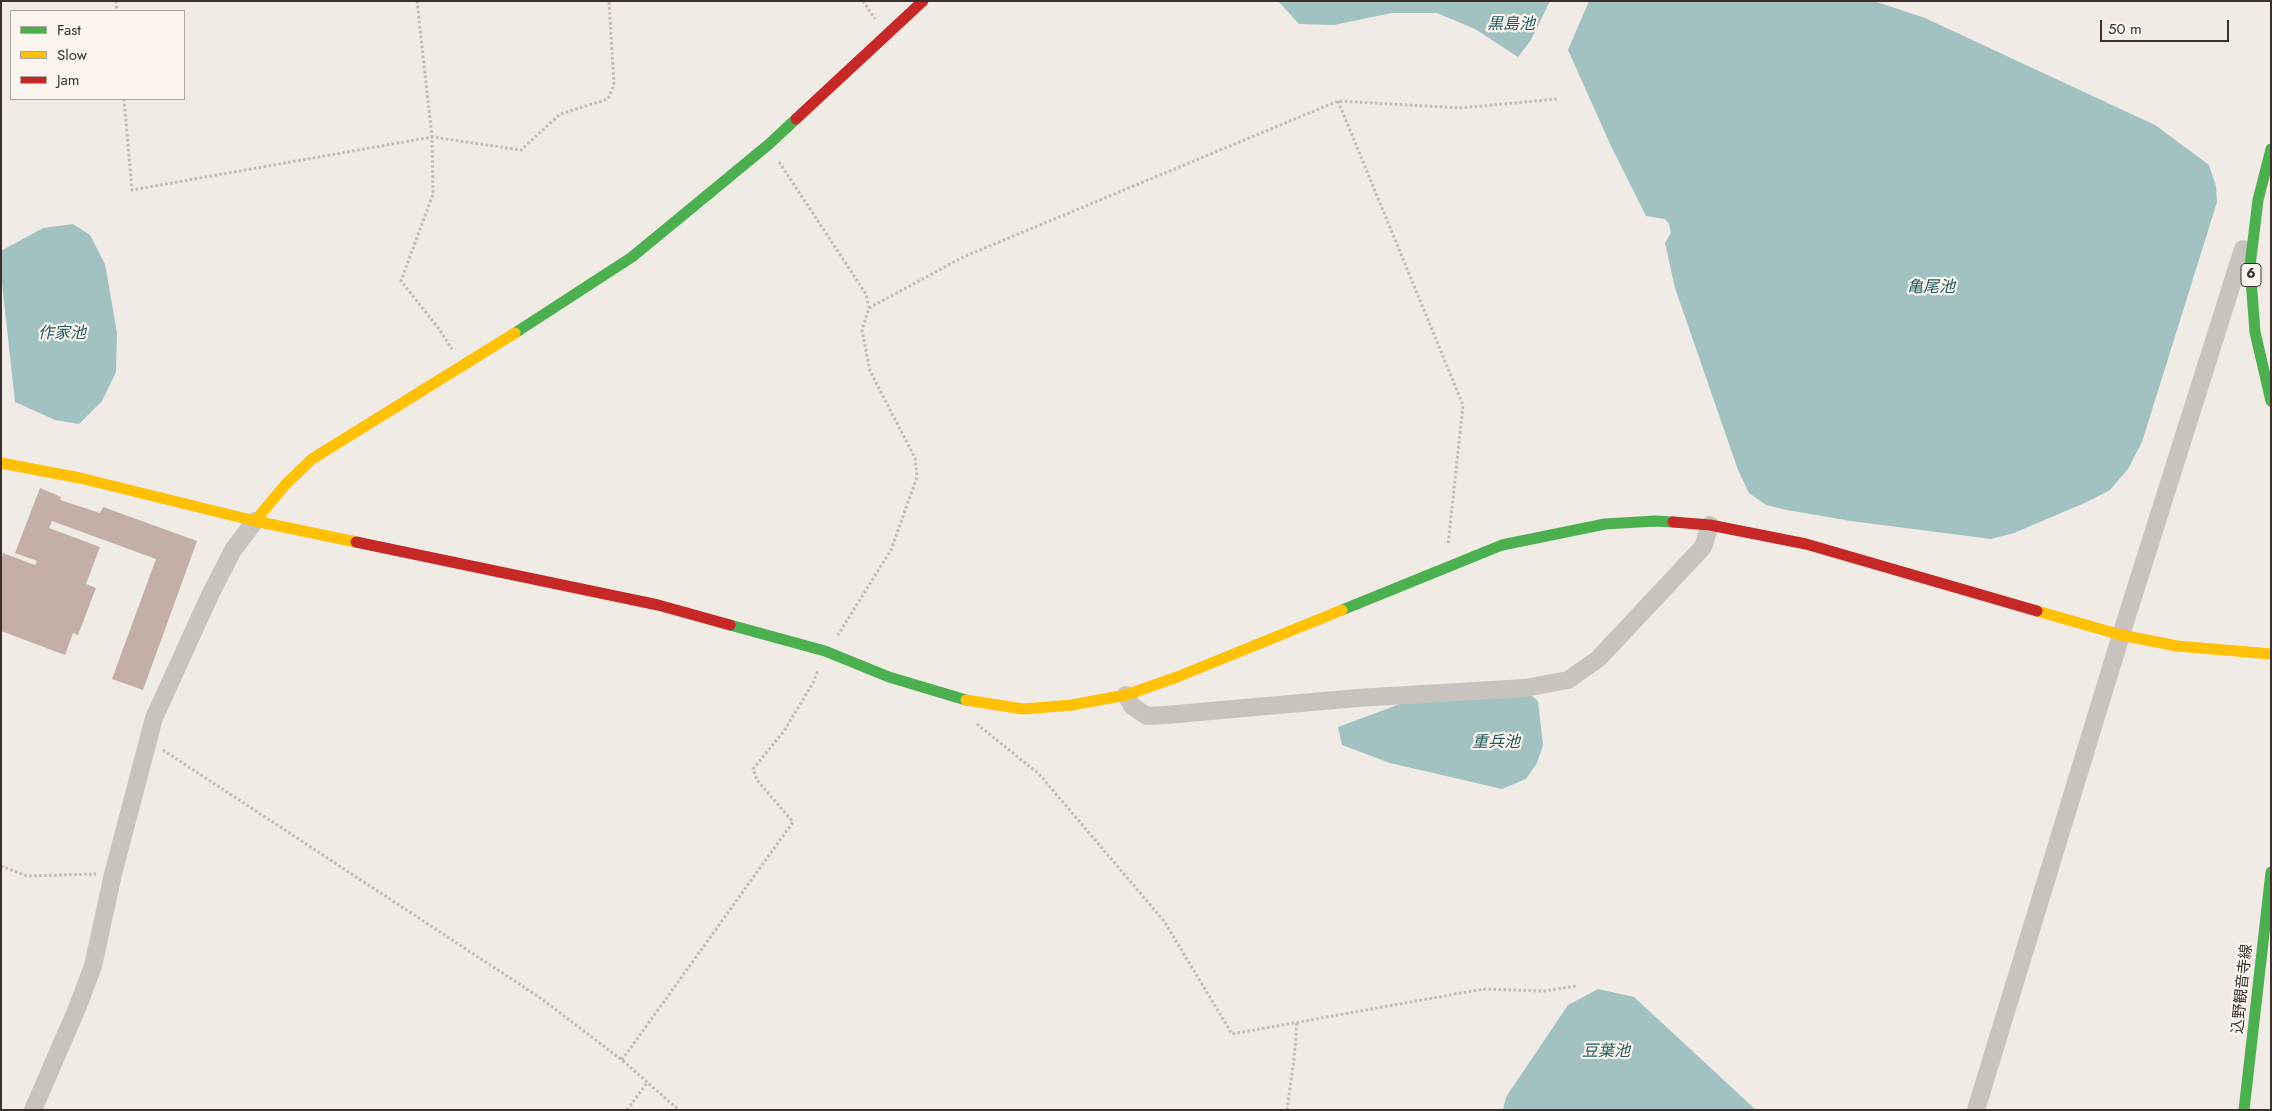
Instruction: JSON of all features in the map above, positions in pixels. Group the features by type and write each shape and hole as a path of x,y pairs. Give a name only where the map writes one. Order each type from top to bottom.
{"street":[{"path":"33,1110 78,1006 93,966 114,874 154,718 210,595 234,550 255,521 285,485 312,459 461,365 569,300 632,257 768,145 923,1"},
{"name":"6","path":"2271,149 2258,200 2250,266 2255,332 2271,401"},
{"path":"1976,1110 2121,635 2228,303 2258,200"},
{"path":"1,463 80,478 255,521 658,605 825,651 890,677 971,702 1023,709 1072,705 1126,695 1177,677 1502,545 1558,532 1605,524 1655,521 1710,525 1758,532 1806,544 2121,635 2177,646 2271,654"},
{"path":"1126,695 1132,706 1147,716 1166,716 1357,698 1525,688 1568,680 1598,659 1703,547 1710,525"},
{"name":"込野観音寺線","path":"2244,1110 2271,872"}],"path":[{"path":"417,1 432,137 433,194 401,281 439,328 461,365"},
{"path":"124,100 132,190 432,137 521,150 560,114 608,99 614,85 609,1"},
{"path":"869,308 963,257 1338,101 1460,108 1557,99"},
{"path":"1338,101 1463,406 1448,542 1451,565"},
{"path":"622,1060 794,822 757,780 753,768 784,731 813,682 825,651 845,626 891,550 917,477 916,458 870,371 862,330 869,308 866,294 768,145"},
{"path":"971,702 977,724 1039,774 1164,921 1232,1034 1483,989 1544,991 1576,986"},
{"path":"148,740 539,997 622,1060 679,1110"},
{"path":"1,866 27,876 114,874"},
{"path":"1286,1110 1294,1059 1296,1022"},
{"path":"627,1110 647,1083"}],"water":[{"name":"黒島池","path":"1278,1 1550,1 1531,40 1518,57 1475,29 1437,13 1392,13 1334,25 1299,24"},
{"name":"亀尾池","path":"1589,1 1874,1 1925,18 2155,125 2209,165 2216,186 2217,202 2142,442 2128,469 2110,490 2087,502 2014,533 1991,539 1851,521 1787,510 1766,505 1749,493 1738,470 1675,288 1665,243 1671,233 1669,224 1665,219 1646,216 1611,146 1568,50"},
{"name":"作家池","path":"73,224 90,235 105,264 117,333 116,372 102,401 79,424 55,420 15,402 1,274 1,251 43,228"},
{"name":"重兵池","path":"1531,695 1538,701 1543,745 1537,763 1526,779 1502,789 1390,763 1342,745 1338,727 1400,704"},
{"name":"豆葉池","path":"1598,989 1634,997 1756,1110 1503,1110 1506,1097 1568,1005"}],"building":[{"path":"40,488 61,497 60,500 100,513 103,507 197,541 143,690 112,679 156,559 52,521 49,528 100,547 86,584 96,588 78,635 73,633 65,655 1,631 1,559 3,553 35,565 37,561 15,553"}],"traffic: fast":[{"path":"515,333 632,257 768,145 796,119"},
{"path":"2271,149 2258,200 2250,266 2255,332 2271,401"},
{"path":"1342,610 1502,545 1605,524 1655,521 1673,522"},
{"path":"730,625 825,651 889,677 966,700"},
{"path":"2244,1110 2271,872"}],"traffic: slow":[{"path":"255,521 285,485 312,459 515,333"},
{"path":"1,463 80,478 255,521 356,542"},
{"path":"966,700 1023,709 1072,705 1126,695 1177,677 1342,610"},
{"path":"2037,611 2121,635 2177,646 2271,654"}],"traffic: jam":[{"path":"796,119 923,1"},
{"path":"1673,522 1710,525 1806,544 2037,611"},
{"path":"356,542 658,605 730,625"}]}
